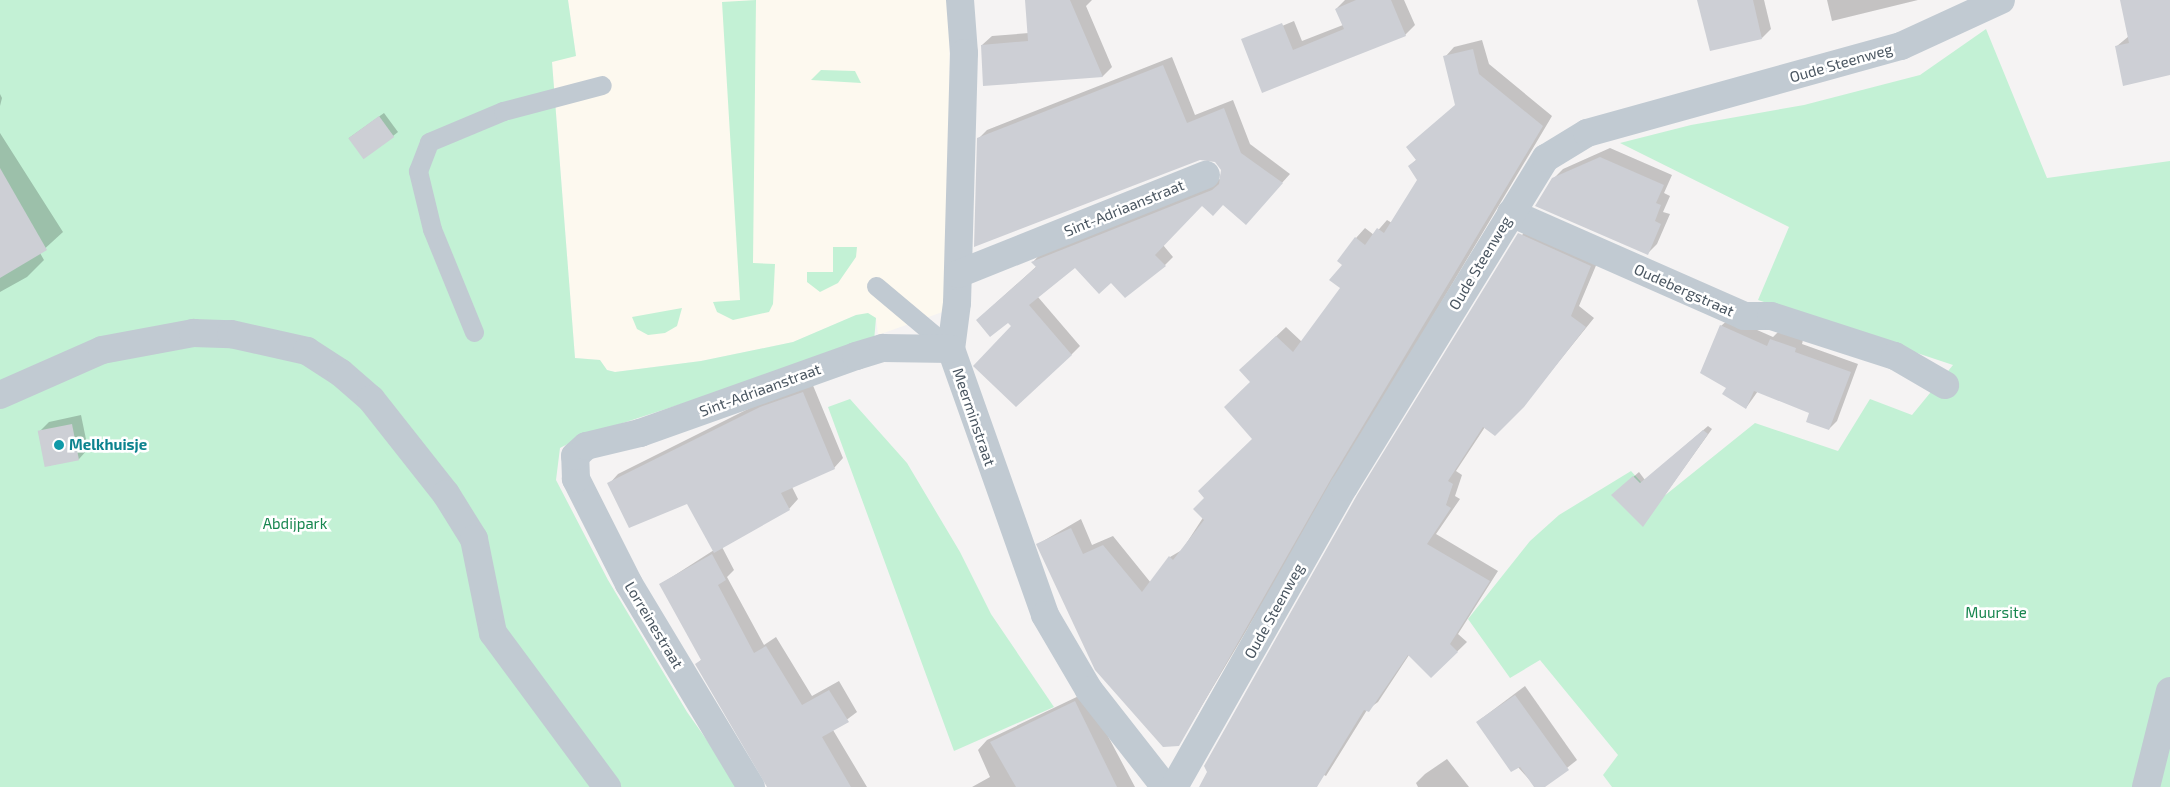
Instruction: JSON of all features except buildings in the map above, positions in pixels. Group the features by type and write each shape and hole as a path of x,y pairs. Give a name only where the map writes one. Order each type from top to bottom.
{"street":[{"name":"Meerminstraat","path":"960,0 964,52 958,274 951,349 1045,615 1089,690 1165,787"},
{"name":"Oude Steenweg","path":"1174,787 1344,487 1511,212 1546,158 1587,133 1901,46 2001,0"},
{"name":"Sint-Adriaanstraat","path":"958,274 1206,175"},
{"name":"Oudebergstraat","path":"1511,212 1744,316 1771,316 1895,356 1945,386"},
{"path":"0,395 102,350 193,333 271,342 307,351 334,369 371,399 446,494 474,539 493,633 607,787"},
{"name":"Sint-Adriaanstraat","path":"575,456 586,446 640,433 883,348 951,349"},
{"name":"Lorreinestraat","path":"575,456 576,479 629,584 751,787"},
{"path":"2146,787 2169,699"}],"lane":[{"path":"474,332 432,229 418,171 429,142 503,111 602,85"},
{"path":"876,286 951,349"}],"shaded area":[{"path":"568,0 949,0 951,309 878,335 876,318 856,315 793,342 701,361 615,372 607,370 600,360 575,358 552,61 576,56"}],"green space":[{"name":"Abdijpark","path":"0,0 568,0 576,56 552,62 575,358 600,360 607,370 615,372 701,361 793,342 856,315 868,313 876,318 874,341 583,436 560,448 556,480 608,580 687,712 740,787 0,787"},
{"path":"756,0 753,263 775,264 773,304 769,312 733,320 717,312 713,302 740,300 722,2"},
{"name":"Muursite","path":"1986,29 2047,178 2170,161 2170,787 1612,787 1603,775 1618,755 1540,660 1510,678 1468,619 1530,541 1559,515 1631,471 1658,501 1755,423 1838,451 1870,399 1912,415 1953,365 1758,300 1789,227 1620,143 1691,125 1804,105 1920,75"},
{"path":"821,70 855,71 861,83 811,80"},
{"path":"833,247 857,247 856,257 838,283 820,292 807,282 807,272 833,272"},
{"path":"682,308 677,326 665,333 648,335 637,329 632,317"},
{"path":"850,399 907,463 960,552 991,614 1054,707 954,751 828,407"}],"place":[{"name":"Melkhuisje","path":"59,445"}]}
